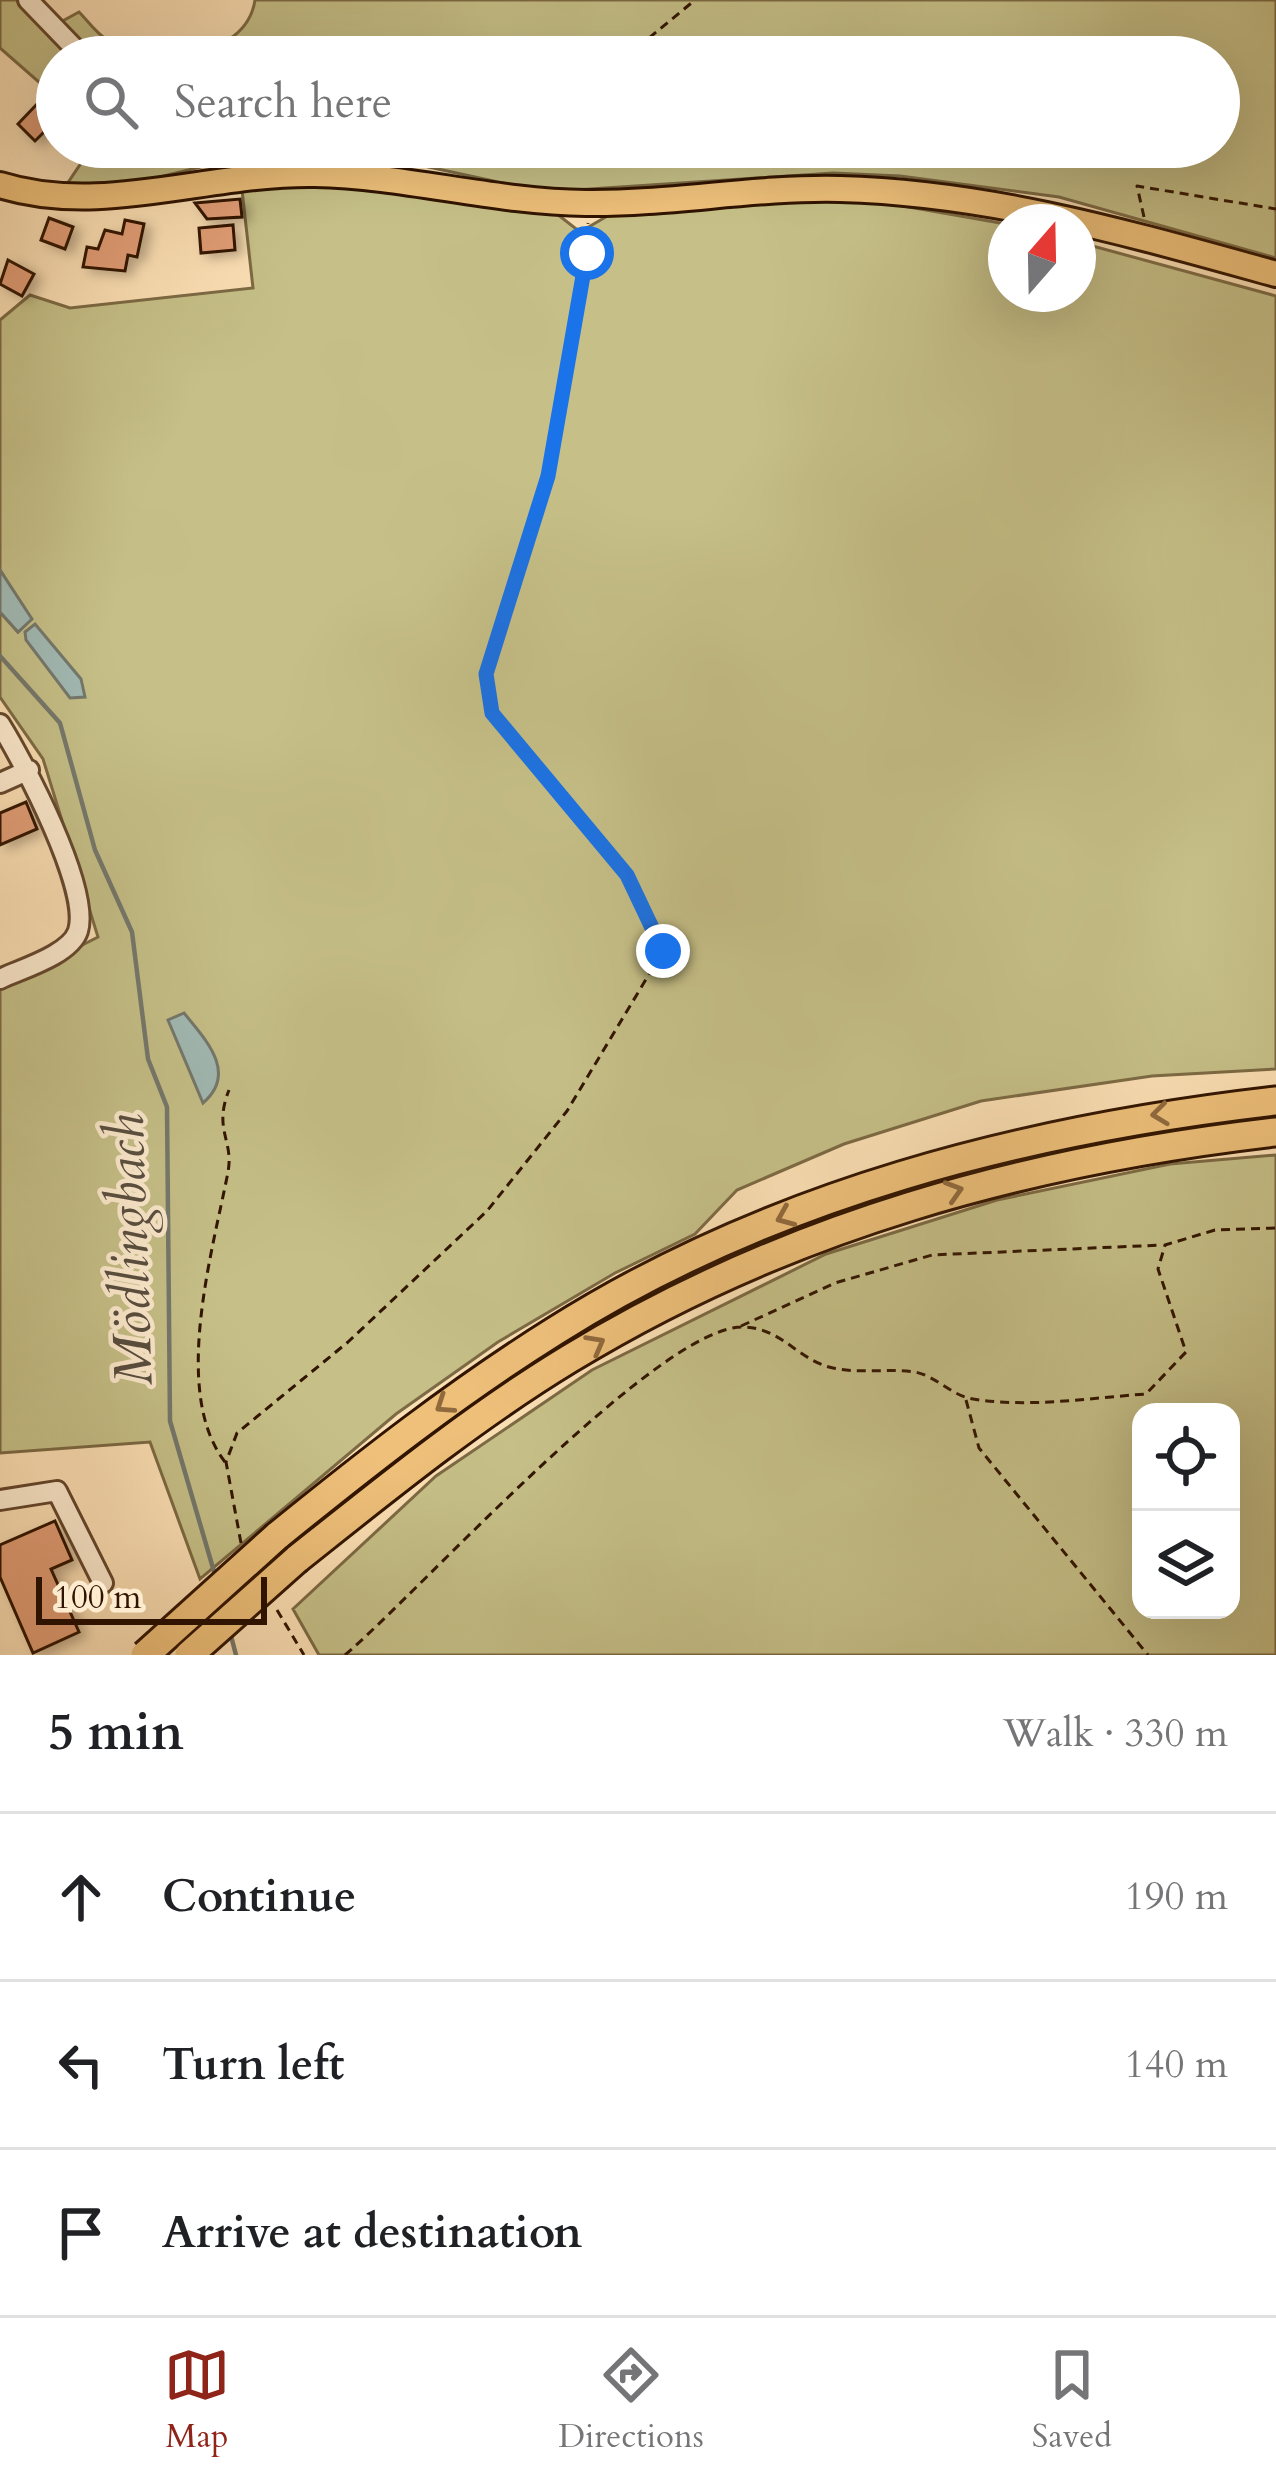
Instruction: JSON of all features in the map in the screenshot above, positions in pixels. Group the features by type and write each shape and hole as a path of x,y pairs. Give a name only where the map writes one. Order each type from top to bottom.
{"highway":[{"path":"145,1655 277,1536 414,1425 558,1329 697,1254 836,1196 983,1150 1134,1117 1276,1101"},
{"path":"189,1655 297,1559 435,1449 569,1358 706,1284 847,1224 987,1180 1138,1148 1276,1132"}],"main road":[{"path":"0,185 51,198 102,197 238,176 320,174 492,198 589,203 838,189 956,196 1068,216 1276,274"}],"street":[{"path":"28,0 63,36"},
{"path":"317,168 320,174"},
{"path":"0,724 43,797 79,910 78,933 65,946 0,979"},
{"path":"0,784 28,770"},
{"path":"0,1500 57,1491 103,1583"}],"path":[{"path":"651,36 695,0"},
{"path":"1149,239 1137,186 1276,209"},
{"path":"247,1555 237,1536 226,1462 237,1433 348,1342 488,1211 567,1111 663,951 627,875 492,713 486,674 548,476 587,253 589,203"},
{"path":"226,1462 214,1448 201,1381 202,1310 213,1224 229,1162 220,1125 229,1090"},
{"path":"345,1655 400,1608 522,1479 693,1342 836,1282 932,1255 1165,1245 1214,1230 1276,1228"},
{"path":"739,1326 776,1332 830,1368 920,1372 966,1398 1015,1404 1146,1394 1186,1352 1157,1269 1165,1245"},
{"path":"966,1398 979,1448 1148,1655"},
{"path":"268,1593 304,1655"}],"shaded area":[{"path":"0,0 20,0 53,36 36,36 36,80 0,48"},
{"path":"255,0 1276,0 1276,258 1096,204 900,176 833,173 544,192 433,168 1240,168 1240,36 234,36 248,20"},
{"path":"79,12 102,36 70,36 57,24"},
{"path":"78,168 196,168 127,185 65,187"},
{"path":"325,182 557,214 580,232 616,211 789,199 886,203 988,221 988,312 1096,312 1096,247 1276,296 1276,1069 1152,1076 981,1101 844,1144 737,1190 695,1234 615,1273 498,1342 396,1414 200,1579 150,1442 0,1453 0,987 98,937 43,759 0,697 0,612 18,632 31,619 0,570 0,320 30,295 70,308 253,288 242,190"},
{"path":"1276,1155 1276,1655 319,1655 293,1609 436,1476 592,1370 826,1254 997,1200 1170,1164"}],"water":[{"path":"0,570 32,619 18,632 0,612"},
{"path":"35,624 81,679 85,697 70,698 26,640 25,632"},
{"path":"184,1013 209,1045 218,1068 213,1092 203,1103 168,1020"}],"building":[{"path":"36,105 36,140 18,124"},
{"path":"240,199 242,217 207,219 195,203"},
{"path":"49,218 73,227 65,249 41,240"},
{"path":"125,220 144,224 137,257 128,255 125,271 83,267 87,247 98,249 105,230 122,234"},
{"path":"233,225 235,250 201,253 199,228"},
{"path":"8,260 34,274 22,296 0,284"},
{"path":"26,802 37,829 0,845 0,813"},
{"path":"55,1521 72,1560 51,1569 79,1632 33,1653 0,1577 0,1545"}],"waterway":[{"name":"Mödlingbach","path":"0,656 60,723 95,850 132,932 148,1059 167,1107 170,1421 215,1575"},
{"name":"Mödlingbach","path":"230,1632 236,1655"}],"route":[{"path":"587,253 548,476 486,674 492,713 627,875 663,951"}]}
